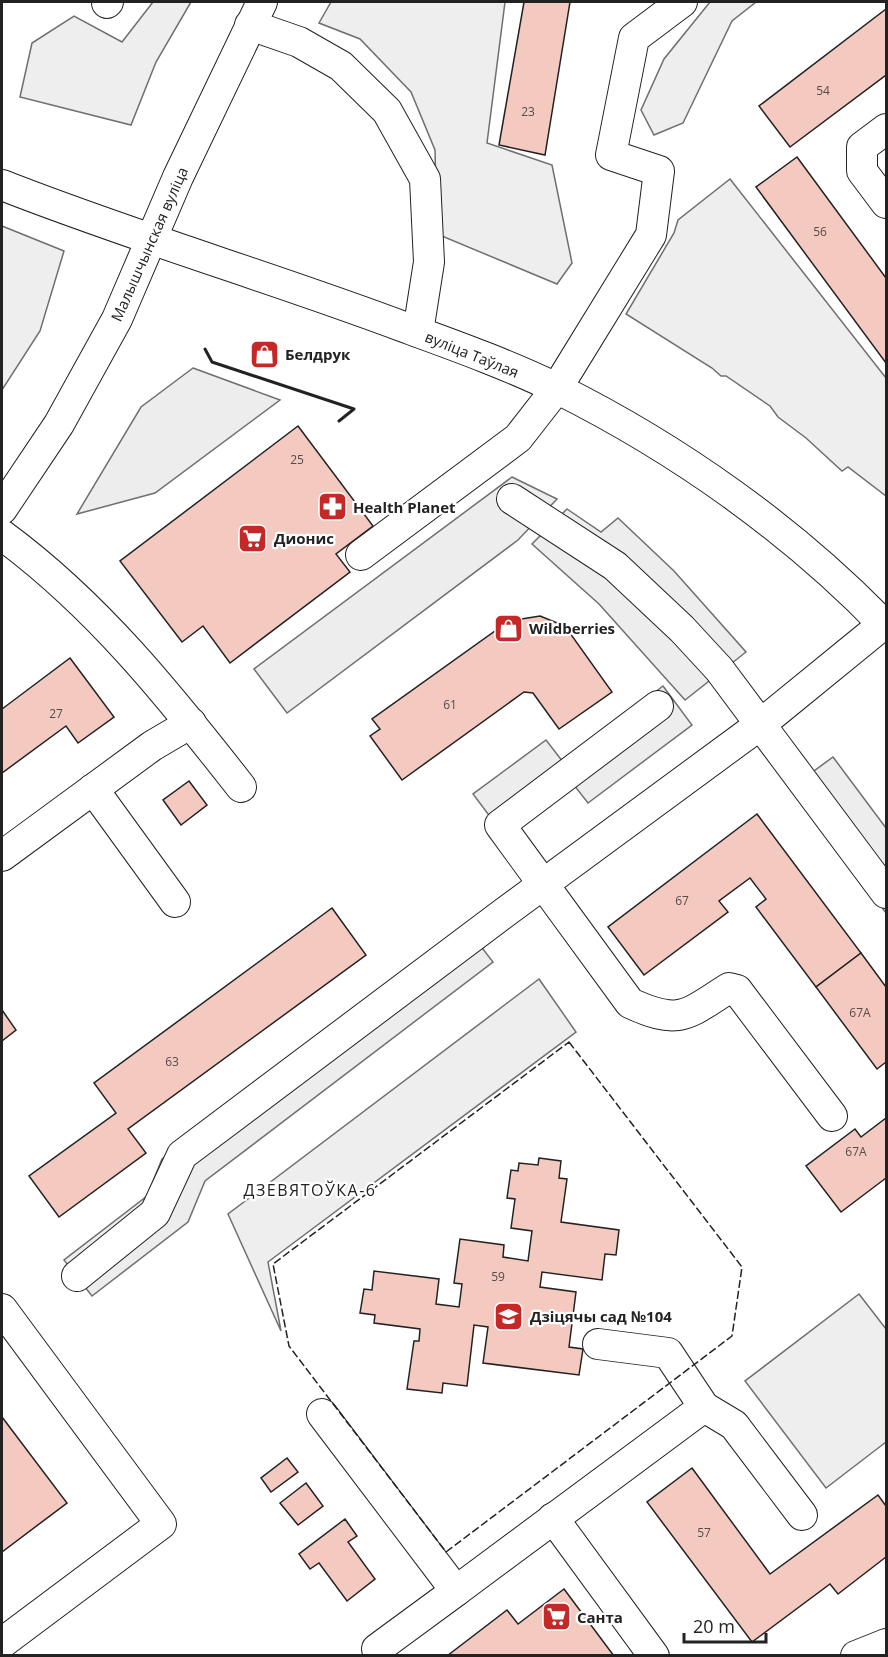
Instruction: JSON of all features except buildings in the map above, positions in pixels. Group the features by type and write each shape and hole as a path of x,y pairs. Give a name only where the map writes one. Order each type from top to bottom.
{"street":[{"path":"361,555 518,438 557,388 651,235 659,171 611,155 634,38 682,2"},
{"path":"256,13 299,42 341,66 387,111 425,179 429,262 418,332"},
{"name":"Малышчынская вуліца","path":"2,509 59,424 117,319 178,177 256,13"},
{"path":"886,129 862,147 862,171 886,203"},
{"name":"вуліца Таўлая","path":"2,184 98,222 283,282 418,332 557,388 669,452 756,513 821,565 886,624"},
{"path":"512,499 615,566 711,661 761,724 886,893"},
{"path":"2,535 30,556 115,635 191,723 241,787"},
{"path":"77,1276 155,1213 182,1155 761,724 886,624"},
{"path":"658,706 500,825 630,1004 654,1015 685,1016 729,988 737,990 832,1116"},
{"path":"2,856 152,746 191,723"},
{"path":"93,789 175,902"},
{"path":"2,1309 161,1524 2,1643"},
{"path":"598,1344 668,1353 704,1407 734,1425 802,1515"},
{"path":"377,1649 704,1407"},
{"path":"322,1413 456,1591"},
{"path":"553,1518 654,1656"},
{"path":"856,1656 886,1644"}],"shaded area":[{"path":"153,2 191,2 156,62 131,125 20,97 32,43 74,16 122,42"},
{"path":"331,2 505,2 487,143 552,165 572,263 557,284 437,234 435,150 411,92 360,39 319,23"},
{"path":"710,2 756,2 732,21 683,123 654,135 641,110 664,59"},
{"path":"730,179 886,378 886,496 848,467 842,471 806,438 778,417 770,406 626,314 674,233 678,220"},
{"path":"2,226 64,251 40,331 2,390"},
{"path":"193,368 280,400 155,493 77,514 141,407"},
{"path":"512,477 557,499 518,540 287,713 254,669"},
{"path":"567,509 601,532 618,518 674,571 746,652 685,700 599,604 532,544"},
{"path":"663,686 692,725 588,803 563,771 494,822 473,794 546,740 563,762"},
{"path":"833,757 886,828 886,913 792,787"},
{"path":"466,927 493,962 205,1181 188,1222 92,1296 64,1260 147,1196 162,1159"},
{"path":"539,979 576,1032 268,1262 281,1331 228,1214"},
{"path":"859,1294 886,1329 886,1442 826,1488 745,1381"}],"fence":[{"path":"569,1042 742,1267 732,1336 446,1552 289,1346 273,1264 569,1042"}],"wall":[{"path":"205,349 212,362 354,409 339,421"}],"place":[{"name":"Белдрук","path":"264,354"},
{"name":"Health Planet","path":"332,507"},
{"name":"Дионис","path":"253,538"},
{"name":"Wildberries","path":"508,628"},
{"name":"Дзіцячы сад №104","path":"509,1316"},
{"name":"Санта","path":"556,1617"}],"district":[{"name":"ДЗЕВЯТОЎКА-6","path":"310,1190"}]}
